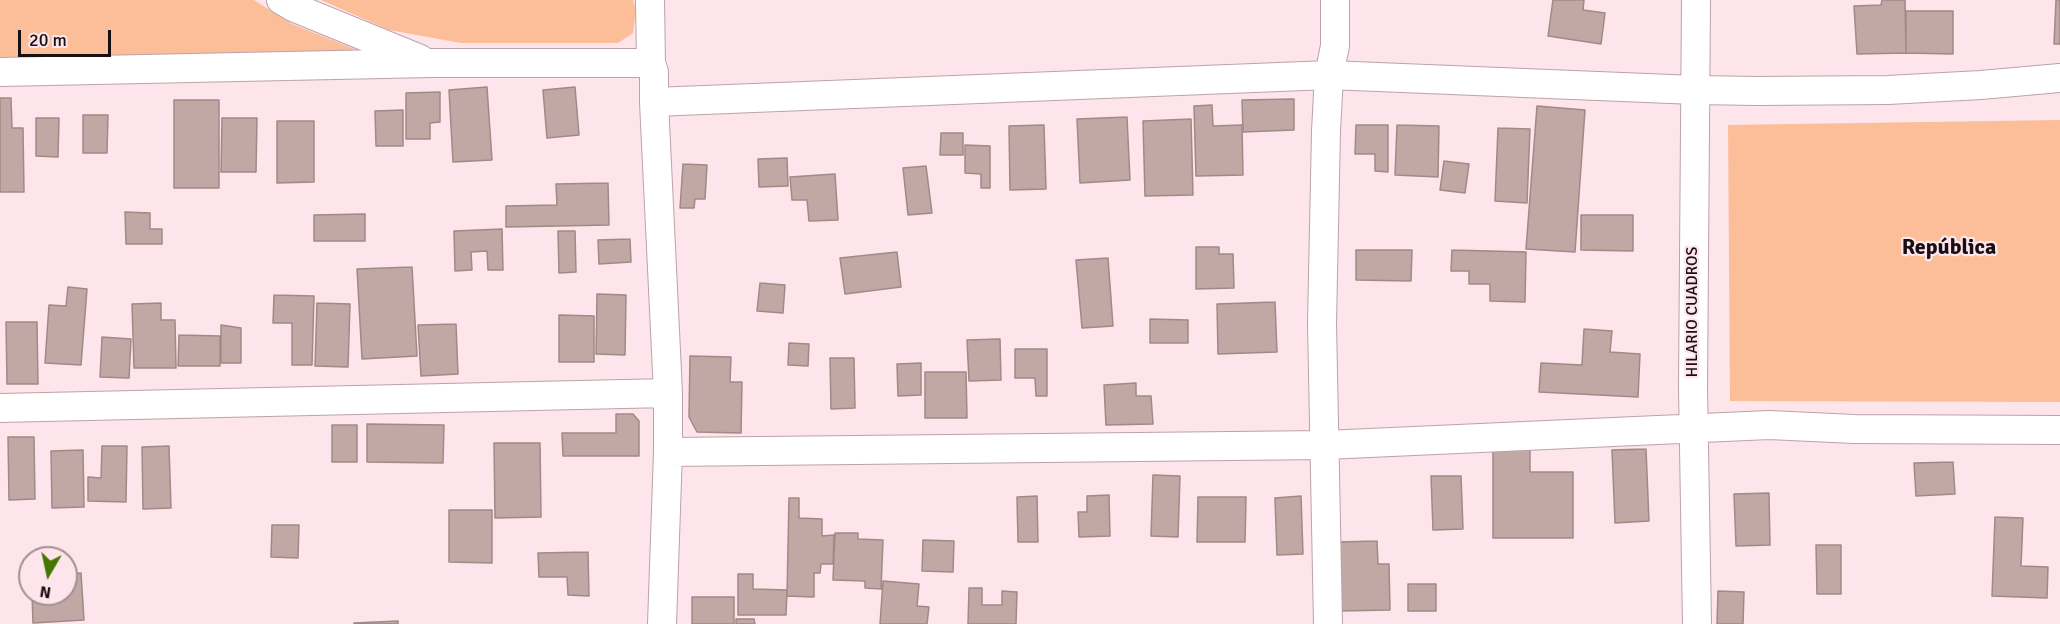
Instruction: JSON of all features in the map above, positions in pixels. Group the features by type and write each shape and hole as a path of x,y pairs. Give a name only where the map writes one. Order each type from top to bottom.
{"street":[{"path":"281,0 293,7 431,63"},
{"path":"650,0 651,63 654,72 668,393 662,624"},
{"path":"1328,624 1322,323 1326,131 1329,75 1335,46 1335,0"},
{"name":"HILARIO CUADROS","path":"1696,0 1694,429 1697,624"},
{"path":"0,72 431,63 651,63"},
{"path":"654,102 1329,75 1695,90 1888,90 2060,78"},
{"path":"0,408 668,393"},
{"path":"668,452 1325,445 1769,425 1854,429 2060,430"}],"shaded area":[{"path":"0,0 254,0 292,24 367,54 0,57"},
{"path":"321,0 633,0 636,10 633,33 618,43 461,43 389,30"},
{"path":"2060,120 2060,402 1730,401 1728,125"}],"building":[{"path":"1553,0 1584,0 1583,10 1605,13 1601,44 1548,36"},
{"path":"1882,0 1905,0 1906,53 1857,54 1854,6 1881,5"},
{"path":"2056,0 2060,0 2060,44 2054,44"},
{"path":"1906,11 1953,11 1953,54 1906,53"},
{"path":"487,87 492,160 453,162 449,90"},
{"path":"575,87 579,135 547,138 543,90"},
{"path":"440,92 440,122 430,123 430,139 406,139 406,93"},
{"path":"0,98 11,98 12,128 23,128 24,192 0,192"},
{"path":"1294,99 1294,130 1243,132 1242,100"},
{"path":"174,100 219,100 219,188 174,188"},
{"path":"1212,105 1213,126 1242,125 1243,175 1196,176 1194,106"},
{"path":"1537,106 1585,110 1575,252 1526,249"},
{"path":"403,110 403,146 376,146 375,111"},
{"path":"83,115 108,115 107,153 83,153"},
{"path":"1127,117 1130,180 1080,183 1077,119"},
{"path":"36,118 59,118 58,157 36,156"},
{"path":"222,118 257,118 256,172 221,172"},
{"path":"1191,119 1193,195 1145,196 1143,121"},
{"path":"277,121 314,121 314,182 277,183"},
{"path":"1044,125 1046,189 1010,190 1009,126"},
{"path":"1356,125 1388,125 1388,172 1375,171 1375,154 1355,154"},
{"path":"1397,125 1439,126 1438,177 1395,175"},
{"path":"1498,128 1530,129 1527,203 1495,201"},
{"path":"941,133 963,133 963,155 940,155"},
{"path":"965,145 990,146 990,188 981,188 981,174 965,173"},
{"path":"787,158 788,186 759,187 758,159"},
{"path":"1444,161 1469,164 1465,193 1440,190"},
{"path":"683,164 707,165 705,199 695,199 694,208 680,208"},
{"path":"926,166 932,213 908,215 903,168"},
{"path":"835,174 838,220 809,221 807,200 792,200 790,177"},
{"path":"608,183 609,225 506,227 506,206 557,205 556,184"},
{"path":"125,212 150,213 150,229 162,229 162,244 126,244"},
{"path":"365,214 365,241 314,241 314,215"},
{"path":"1581,215 1633,215 1633,251 1581,250"},
{"path":"502,229 503,270 488,270 487,251 471,252 472,270 455,271 454,231"},
{"path":"558,231 575,231 576,272 559,273"},
{"path":"630,239 631,262 599,264 598,240"},
{"path":"1196,247 1219,247 1219,254 1233,254 1234,288 1196,289"},
{"path":"1356,250 1412,250 1411,281 1356,280"},
{"path":"1452,250 1526,252 1525,302 1490,301 1490,284 1469,284 1469,271 1451,271"},
{"path":"897,252 901,287 845,294 840,258"},
{"path":"1108,258 1113,326 1082,328 1076,260"},
{"path":"412,267 417,356 362,359 357,269"},
{"path":"760,283 785,285 783,313 757,311"},
{"path":"68,287 87,289 81,365 45,363 49,305 66,306"},
{"path":"597,294 626,295 625,355 596,354"},
{"path":"274,295 314,296 312,365 292,365 292,323 273,323"},
{"path":"1275,302 1277,352 1218,354 1217,304"},
{"path":"161,303 161,320 175,320 176,368 134,368 132,304"},
{"path":"317,303 350,304 348,367 315,366"},
{"path":"559,315 594,316 594,362 559,362"},
{"path":"1150,319 1188,320 1188,343 1150,343"},
{"path":"6,322 37,322 38,384 7,384"},
{"path":"456,324 458,374 421,376 418,325"},
{"path":"221,325 241,328 241,363 221,363"},
{"path":"1584,329 1612,331 1610,352 1640,354 1638,397 1539,392 1541,363 1582,365"},
{"path":"179,335 220,336 220,366 178,366"},
{"path":"102,337 131,339 129,378 100,377"},
{"path":"1000,339 1001,380 969,381 967,340"},
{"path":"789,343 809,344 808,366 788,365"},
{"path":"1015,349 1047,349 1047,396 1036,396 1035,378 1015,378"},
{"path":"690,356 731,357 730,382 742,382 741,433 697,432 689,417"},
{"path":"830,358 854,358 855,408 831,409"},
{"path":"921,363 921,395 898,396 897,364"},
{"path":"925,372 966,372 967,418 925,418"},
{"path":"1136,383 1136,396 1151,396 1153,424 1106,425 1104,385"},
{"path":"616,414 633,414 639,421 639,456 563,456 562,433 616,433"},
{"path":"367,424 444,425 443,463 367,462"},
{"path":"332,425 357,425 357,462 332,462"},
{"path":"8,437 34,437 35,499 9,500"},
{"path":"494,443 540,443 541,517 495,518"},
{"path":"1493,445 1530,445 1530,472 1573,472 1573,538 1493,538"},
{"path":"102,446 127,446 126,502 88,501 88,477 101,478"},
{"path":"169,446 171,508 143,509 142,447"},
{"path":"1646,449 1649,521 1615,523 1612,450"},
{"path":"83,450 84,507 52,508 51,451"},
{"path":"1953,462 1955,494 1916,496 1914,463"},
{"path":"1153,475 1180,476 1178,537 1151,536"},
{"path":"1431,476 1461,476 1463,529 1433,530"},
{"path":"1769,493 1770,545 1736,546 1734,494"},
{"path":"1109,495 1110,536 1079,537 1078,512 1087,512 1087,496"},
{"path":"1037,496 1038,542 1018,542 1017,497"},
{"path":"1301,496 1303,554 1277,555 1275,498"},
{"path":"1198,497 1246,497 1245,542 1197,542"},
{"path":"789,498 799,498 799,518 822,519 822,536 834,535 833,564 821,564 820,573 814,573 814,597 787,596"},
{"path":"449,510 492,510 492,563 449,562"},
{"path":"1995,517 2023,518 2021,566 2048,567 2047,598 1992,596"},
{"path":"272,525 299,525 298,558 271,557"},
{"path":"835,533 858,533 858,539 883,540 881,589 865,588 865,581 833,580"},
{"path":"923,540 954,541 953,572 922,571"},
{"path":"1377,541 1378,564 1389,564 1390,610 1339,611 1337,542"},
{"path":"1816,545 1841,545 1841,594 1817,594"},
{"path":"588,552 589,596 568,595 567,577 539,577 538,553"},
{"path":"78,573 81,573 84,620 33,623 32,606 78,606"},
{"path":"738,574 753,574 753,589 787,590 786,615 738,615"},
{"path":"883,581 919,584 917,606 929,607 927,624 880,624"},
{"path":"1408,584 1436,584 1436,611 1408,611"},
{"path":"969,588 982,588 982,605 1002,605 1002,591 1017,592 1016,624 968,624"},
{"path":"1718,591 1744,592 1743,624 1717,624"},
{"path":"692,597 734,597 734,624 692,624"},
{"path":"736,619 754,619 755,624 736,624"},
{"path":"398,621 398,624 354,624 354,623"}],"district":[{"name":"República","path":"1949,248"}]}
